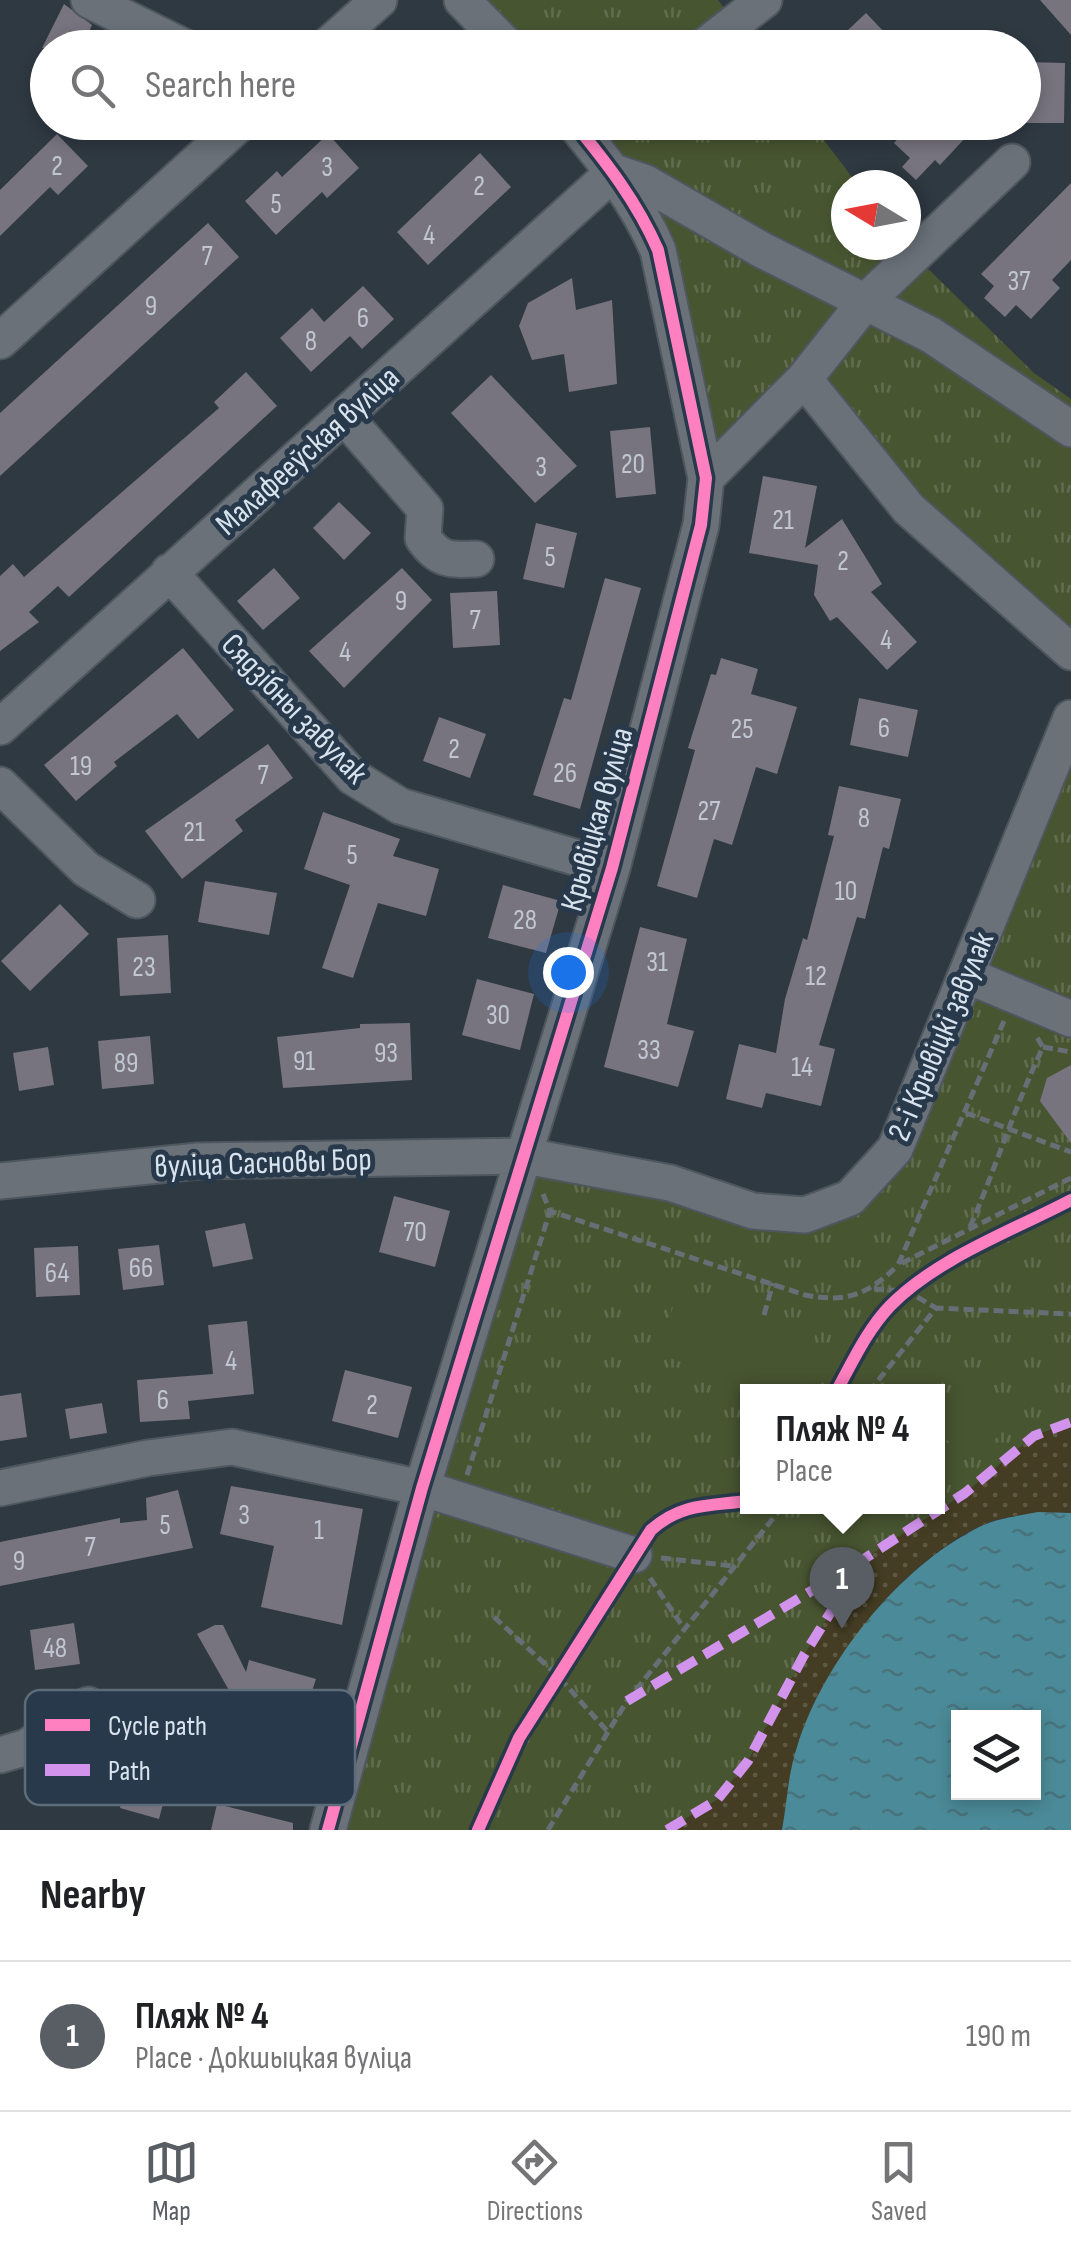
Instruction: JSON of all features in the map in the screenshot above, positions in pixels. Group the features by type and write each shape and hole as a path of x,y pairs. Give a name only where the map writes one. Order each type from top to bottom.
{"street":[{"path":"89,0 150,30"},
{"path":"345,30 378,0"},
{"path":"462,0 491,30"},
{"path":"725,30 764,0"},
{"path":"0,341 221,140"},
{"name":"Крывіцкая вуліца","path":"355,1732 422,1488 612,868 688,584 706,478 667,280 645,220 595,140"},
{"path":"706,478 804,379 866,301 1012,162"},
{"path":"614,172 644,182 762,250 941,341 1071,430"},
{"name":"Малафееўская вуліца","path":"0,728 614,172"},
{"path":"804,379 909,508 1071,652"},
{"path":"345,417 425,508 423,538 434,555 443,560 476,560"},
{"name":"Сядзібны завулак","path":"169,572 353,777 400,806 612,868"},
{"name":"2-і Крывіцкі завулак","path":"526,1156 670,1182 753,1210 806,1215 850,1198 895,1149 1071,718"},
{"path":"0,785 86,869 137,900"},
{"path":"966,975 1071,1019"},
{"name":"вуліца Сасновы Бор","path":"0,1181 198,1161 526,1156"},
{"path":"0,1488 148,1458 232,1447 422,1488 634,1555"},
{"name":"Крывіцкая вуліца","path":"328,1830 335,1805"}],"path":[{"path":"1014,997 1043,1047 1071,1052"},
{"path":"898,1266 1014,997"},
{"path":"970,1227 1012,1130 1013,1110 1043,1047"},
{"path":"965,1112 1071,1152"},
{"path":"459,1500 550,1211 526,1156"},
{"path":"874,1290 898,1266 1071,1178"},
{"path":"550,1211 828,1300 846,1300 874,1290 912,1288 936,1308 1071,1314"},
{"path":"764,1315 773,1283"},
{"path":"892,1304 912,1288"},
{"path":"875,1384 936,1308"},
{"path":"548,1830 608,1732 684,1628 776,1514"},
{"path":"634,1555 732,1566"},
{"path":"634,1555 684,1628"},
{"path":"494,1617 557,1675 608,1732"},
{"path":"549,1689 567,1660"}],"green space":[{"path":"462,0 718,0 741,30 492,30"},
{"path":"583,140 824,140 847,170 831,170 831,260 919,260 1034,373 1071,399 1071,652 805,380 706,478 667,280"},
{"path":"1071,718 1071,1422 1034,1436 945,1513 945,1384 740,1384 740,1514 944,1514 804,1655 748,1761 717,1800 667,1830 328,1830 335,1805 355,1805 355,1738 526,1156 753,1211 868,1182"},
{"path":"680,1287 816,1333 798,1384 747,1384 657,1354"},
{"path":"959,1387 983,1387 1001,1405 1001,1429 983,1447 959,1447 945,1435 945,1399"}],"sand":[{"path":"1071,1422 1071,1513 1025,1514 980,1526 927,1560 879,1608 838,1662 808,1718 794,1759 782,1830 667,1830 717,1800 748,1761 804,1655 864,1559 933,1514 945,1514 945,1506 1034,1436"}],"water":[{"path":"1038,1512 1071,1513 1071,1830 782,1830 797,1747 825,1682 845,1651 868,1620 920,1566 949,1544 1000,1519"}],"building":[{"path":"1040,0 1071,0 1071,35"},
{"path":"64,4 92,25 90,30 51,30"},
{"path":"866,13 882,30 848,30"},
{"path":"1041,62 1065,63 1064,123 1041,123"},
{"path":"51,140 63,140 88,166 58,195 50,187 0,236 0,190"},
{"path":"322,140 333,140 359,168 327,198 322,192 276,235 245,201 277,171 282,177"},
{"path":"897,140 963,140 940,165 935,160 921,175 921,170 902,167 910,158 894,143"},
{"path":"480,153 511,187 428,265 397,232"},
{"path":"1071,183 1071,260 1052,280 1060,288 1031,319 1016,305 1005,317 984,298 994,286 981,274"},
{"path":"208,223 239,257 0,476 0,413"},
{"path":"572,278 576,310 612,300 617,384 569,392 564,354 532,360 519,326 528,303"},
{"path":"363,286 394,319 362,349 350,336 311,372 280,338 312,308 324,322"},
{"path":"246,372 277,406 69,597 58,586 29,612 39,622 0,651 0,576 13,564 24,577 219,408 214,402"},
{"path":"491,375 577,466 535,503 451,413"},
{"path":"650,427 656,494 616,498 610,431"},
{"path":"763,476 817,486 805,548 842,519 882,584 871,592 917,642 887,670 837,617 830,621 814,595 818,565 749,553"},
{"path":"339,502 371,533 344,560 313,528"},
{"path":"536,523 577,533 564,588 523,579"},
{"path":"274,568 300,598 263,630 237,601"},
{"path":"402,568 432,600 344,688 309,651"},
{"path":"605,578 641,588 580,809 533,795 564,698 571,700"},
{"path":"497,591 500,645 453,648 450,593"},
{"path":"183,648 234,710 198,739 177,714 114,762 117,766 76,801 44,765"},
{"path":"721,658 758,669 751,694 797,707 777,774 756,767 732,845 714,839 697,898 657,886 695,750 688,748 711,674 716,675"},
{"path":"859,698 918,710 908,757 850,745"},
{"path":"439,717 486,734 470,778 423,761"},
{"path":"268,744 293,778 235,820 243,831 182,879 145,831"},
{"path":"839,786 901,799 889,849 883,847 865,919 857,917 819,1045 835,1049 821,1106 766,1093 762,1108 726,1099 739,1044 776,1053 785,999 803,938 807,940 834,836 828,835"},
{"path":"323,812 400,839 393,856 439,869 426,916 378,903 353,978 322,968 350,885 304,869"},
{"path":"205,881 277,893 269,935 198,922"},
{"path":"503,885 561,901 546,953 488,938"},
{"path":"60,904 89,934 30,991 1,961"},
{"path":"640,927 687,939 667,1024 694,1031 678,1087 604,1067"},
{"path":"168,935 171,993 120,996 117,938"},
{"path":"477,979 534,994 520,1050 462,1035"},
{"path":"410,1023 412,1080 283,1088 277,1037 360,1028 360,1024"},
{"path":"150,1036 154,1084 102,1089 98,1041"},
{"path":"48,1047 54,1085 19,1091 13,1053"},
{"path":"1071,1065 1071,1143 1040,1101 1047,1078"},
{"path":"394,1196 450,1211 435,1267 379,1252"},
{"path":"245,1223 253,1259 213,1267 205,1231"},
{"path":"159,1245 164,1285 123,1290 118,1249"},
{"path":"78,1246 80,1295 36,1297 34,1248"},
{"path":"247,1321 254,1394 188,1401 190,1419 140,1422 137,1380 213,1374 208,1325"},
{"path":"345,1370 412,1387 398,1438 332,1421"},
{"path":"21,1393 27,1437 0,1441 0,1396"},
{"path":"102,1403 107,1433 70,1439 65,1409"},
{"path":"231,1486 363,1509 342,1625 261,1607 274,1546 220,1534"},
{"path":"178,1490 193,1548 0,1586 0,1542 120,1518 120,1523 147,1520 146,1498"},
{"path":"74,1623 80,1664 35,1670 30,1630"},
{"path":"223,1625 246,1672 249,1660 316,1679 312,1690 229,1690 197,1634"},
{"path":"121,1805 163,1805 159,1819 120,1808"},
{"path":"217,1805 293,1823 293,1830 211,1830"}],"marked path":[{"path":"945,1506 1034,1436 1071,1422"},
{"path":"667,1830 717,1800 748,1761 804,1655 864,1559 933,1514"},
{"path":"627,1701 860,1562"}],"cycle path":[{"path":"355,1732 422,1488 612,868 701,525 706,478 658,250 620,183 588,140"},
{"path":"840,1384 874,1325 909,1289 952,1260 1071,1200"},
{"path":"478,1830 519,1738 651,1530 685,1510 740,1502"},
{"path":"328,1830 335,1805"}],"place":[{"name":"Пляж № 4","path":"842,1629"}]}
